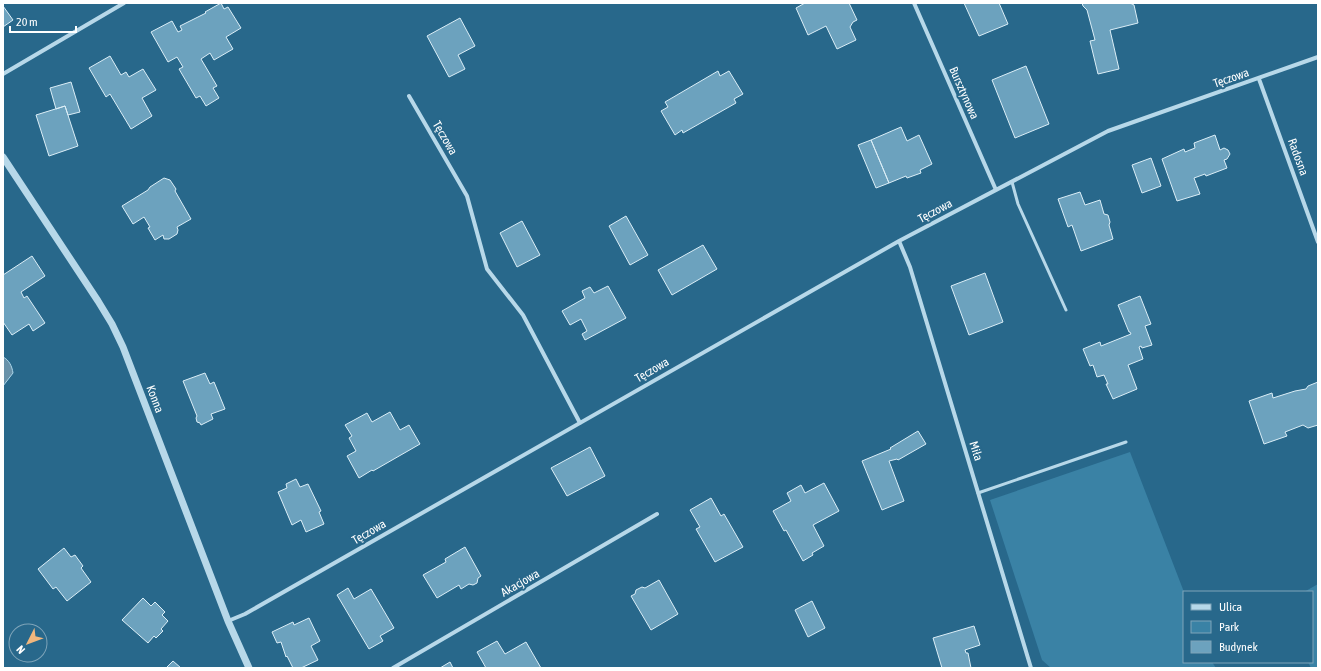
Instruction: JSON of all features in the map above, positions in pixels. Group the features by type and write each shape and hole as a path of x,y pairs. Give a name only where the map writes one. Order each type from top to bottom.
{"street":[{"path":"3,74 124,3"},
{"name":"Bursztynowa","path":"914,3 996,190"},
{"name":"Tęczowa","path":"228,621 245,614 899,241 1108,131 1318,57"},
{"name":"Radosna","path":"1259,79 1318,242"},
{"name":"Tęczowa","path":"410,96 467,196 487,269 523,315 580,422"},
{"name":"Konna","path":"3,157 98,300 112,324 123,347 228,621 249,668"},
{"name":"Miła","path":"899,241 910,267 1031,668"},
{"name":"Akacjowa","path":"393,668 657,514"}],"lane":[{"path":"1012,182 1019,207 1066,310"},
{"path":"978,493 1126,442"}],"green space":[{"path":"1130,452 1184,591 1183,663 1213,663 1216,668 1051,668 1042,660 990,500"},
{"path":"1318,584 1318,668 1311,668 1308,663 1313,663 1313,591 1306,591"}],"shaded area":[{"path":"3,357 10,364 13,373 3,386"}],"building":[{"path":"221,3 224,9 228,7 241,28 226,37 233,49 214,60 210,53 201,59 217,86 213,88 219,98 206,106 200,96 196,98 179,69 183,67 177,57 168,62 151,32 172,21 178,32 182,30 180,26 206,13 205,12"},
{"path":"805,3 849,3 857,20 853,22 850,27 856,40 837,49 826,26 808,35 796,8"},
{"path":"964,3 999,3 1008,24 979,36"},
{"path":"1082,3 1130,3 1134,5 1138,23 1110,30 1119,69 1098,74 1090,41 1095,40 1087,10"},
{"path":"3,6 13,20 3,27"},
{"path":"460,18 475,46 458,55 465,69 449,77 427,36"},
{"path":"110,56 121,75 126,72 129,77 143,69 156,90 142,98 152,116 131,129 110,94 106,97 89,68"},
{"path":"1026,66 1049,124 1015,138 992,80"},
{"path":"718,71 720,76 729,71 743,94 734,99 736,103 683,133 682,130 675,135 661,111 668,107 665,102"},
{"path":"71,82 80,112 68,115 65,106 56,109 50,88"},
{"path":"65,106 78,146 49,156 36,115"},
{"path":"901,127 907,141 919,135 932,164 920,170 921,173 907,178 906,176 889,183 871,140"},
{"path":"1215,135 1220,150 1224,148 1228,150 1230,154 1227,159 1224,160 1227,168 1206,176 1205,174 1194,178 1200,194 1177,201 1162,159 1184,149 1185,152 1195,148 1194,143"},
{"path":"871,140 889,183 876,188 858,145"},
{"path":"1151,158 1161,186 1142,193 1132,165"},
{"path":"164,178 170,180 176,189 175,191 191,219 177,227 177,234 169,239 164,239 163,235 155,240 144,217 133,224 122,206"},
{"path":"1080,192 1085,205 1100,200 1104,214 1108,215 1113,239 1081,251 1072,225 1068,227 1058,199"},
{"path":"626,216 648,255 630,265 609,226"},
{"path":"522,221 540,255 517,267 500,233"},
{"path":"703,245 717,269 672,295 658,270"},
{"path":"32,256 45,276 21,292 24,298 27,296 45,323 33,331 29,324 12,335 3,322 3,275"},
{"path":"985,273 1003,322 969,335 951,286"},
{"path":"608,286 626,318 585,340 582,334 587,331 581,319 570,325 562,311 585,298 582,291 590,287 594,293"},
{"path":"1140,296 1151,324 1145,326 1152,345 1142,348 1141,346 1139,347 1143,359 1128,365 1137,389 1113,399 1106,384 1108,384 1104,375 1097,377 1093,365 1090,366 1083,349 1100,342 1101,346 1131,334 1118,305"},
{"path":"205,373 210,384 214,382 225,409 211,414 213,419 201,425 197,422 197,416 183,381"},
{"path":"1318,382 1318,425 1308,428 1303,425 1285,432 1287,436 1264,444 1249,401 1272,393 1273,398 1306,389 1308,386"},
{"path":"390,412 400,430 409,425 420,444 359,478 347,456 356,451 349,438 352,436 345,425 367,413 372,422"},
{"path":"918,431 926,444 898,460 889,461 904,501 882,510 862,461 891,449 890,448"},
{"path":"590,447 605,476 567,496 551,468"},
{"path":"296,479 300,487 308,484 321,511 319,512 324,524 306,532 301,520 292,525 278,492 287,488 286,484"},
{"path":"824,483 839,511 813,525 824,546 812,553 813,555 803,561 786,530 784,531 773,511 791,501 787,493 801,485 805,493"},
{"path":"711,498 721,516 724,514 743,547 715,562 696,529 700,527 690,510"},
{"path":"465,547 481,576 478,578 477,583 473,585 469,584 461,589 459,585 437,598 423,575 446,562 445,559"},
{"path":"64,548 71,557 75,555 83,566 81,568 91,582 67,601 56,587 53,589 38,569"},
{"path":"659,580 678,614 651,630 631,596 635,594 636,590 642,587 645,588"},
{"path":"348,588 354,599 371,589 394,628 380,636 383,641 369,649 337,595"},
{"path":"143,598 151,606 155,602 165,612 162,615 168,621 161,629 163,631 156,638 154,636 148,643 122,620"},
{"path":"812,601 825,628 808,637 795,610"},
{"path":"309,618 320,641 311,646 318,660 301,668 293,668 287,656 286,657 281,642 277,643 272,632 293,622 294,625"},
{"path":"974,626 980,645 965,650 966,653 968,653 971,668 942,668 933,638"},
{"path":"497,641 505,654 526,642 541,668 486,668 477,652"},
{"path":"173,661 181,668 166,668"},
{"path":"450,662 453,668 440,668"}]}
